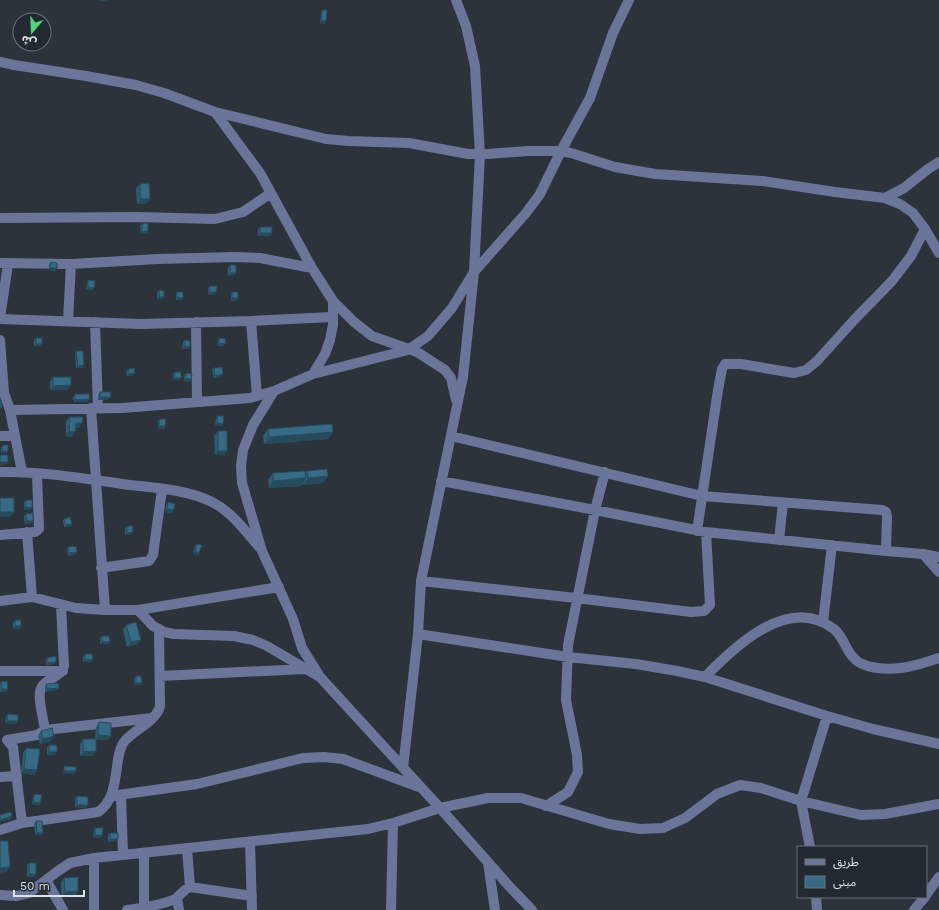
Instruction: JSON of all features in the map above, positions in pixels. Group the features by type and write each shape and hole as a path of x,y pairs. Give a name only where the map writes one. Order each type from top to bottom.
{"street":[{"path":"403,768 418,634 421,581 462,377 474,272 480,155 475,66 466,26 456,0"},
{"path":"10,410 122,408 250,398 274,391 313,374 408,350 428,336 452,308 474,272 526,213 540,194 560,151 590,98 613,33 629,0"},
{"path":"0,62 136,85 164,93 215,112 326,139 409,143 453,152 480,155 528,151 560,151 571,153 615,168 655,174 762,181 885,198 900,204 919,220 939,253"},
{"path":"215,112 260,173 312,268 333,301 354,322 372,336 422,356 446,370 451,378 457,406"},
{"path":"885,198 904,188 939,162"},
{"path":"0,218 138,217 215,219 243,212 271,193"},
{"path":"421,581 691,612 704,611 710,605 701,531 702,496 722,369 725,364 729,363 794,373 806,370 817,361 892,281 911,256 925,229"},
{"path":"312,268 260,258 235,257 158,259 71,264 4,264 0,319 141,324 332,318"},
{"path":"68,321 71,264"},
{"path":"313,374 325,354 330,340 333,325 333,301"},
{"path":"251,321 257,396"},
{"path":"95,322 95,480 105,610"},
{"path":"196,322 197,402"},
{"path":"0,340 2,393 10,410 22,472"},
{"path":"274,391 250,432 243,450 241,466 242,483 262,551 293,619 302,648 320,677 532,910"},
{"path":"0,436 14,436"},
{"path":"451,436 702,496 882,510 886,512 887,517 886,551"},
{"path":"0,472 22,472 95,480 162,489 197,496 213,502 227,512 262,551"},
{"path":"546,806 568,792 578,772 577,755 566,700 568,645 576,598 595,510 605,472"},
{"path":"0,535 37,532 40,527 37,474"},
{"path":"441,481 701,531 923,554 939,557"},
{"path":"101,568 149,561 153,555 162,489"},
{"path":"780,540 783,503"},
{"path":"27,532 32,597"},
{"path":"823,622 832,545"},
{"path":"923,554 939,572"},
{"path":"0,601 32,597 76,608 138,610 279,587"},
{"path":"45,730 40,693 44,683 63,671 64,666 61,605"},
{"path":"138,610 153,626 164,632 174,634 234,636 252,640 267,646 320,677"},
{"path":"705,677 742,642 764,629 784,620 799,616 823,622 835,630 854,659 867,666 891,670 919,665 939,658"},
{"path":"0,830 22,824 98,812 104,808 111,796 120,750 124,742 137,729 158,714 160,706 159,629"},
{"path":"418,634 677,671 705,677 873,729 939,744"},
{"path":"160,676 306,669"},
{"path":"0,671 63,671"},
{"path":"810,846 801,801 827,716"},
{"path":"22,824 13,747 7,740 37,735 45,730 153,718"},
{"path":"111,796 197,784 303,758 324,757 343,759 421,787"},
{"path":"0,777 17,776"},
{"path":"0,895 17,896 29,893 58,870 70,863 94,858 368,829 393,823 440,808 488,798 521,798 609,824 640,828 663,828 685,818 718,794 740,786 762,788 801,801 861,815 885,814 939,804"},
{"path":"121,795 123,855"},
{"path":"391,910 393,823"},
{"path":"250,842 252,910"},
{"path":"187,848 190,887"},
{"path":"144,853 144,908"},
{"path":"94,858 94,910"},
{"path":"488,863 495,910"},
{"path":"927,893 939,878"},
{"path":"46,880 63,910"},
{"path":"127,910 144,908 177,898 190,887 252,896"},
{"path":"177,898 179,910"},
{"path":"816,898 817,910"},
{"path":"916,909 924,898"}],"building":[{"path":"322,10 327,10 326,21 321,21"},
{"path":"149,183 150,199 140,199 140,184"},
{"path":"148,223 148,231 142,232 142,224"},
{"path":"260,227 272,227 272,233 260,233"},
{"path":"51,262 57,263 57,268 50,268"},
{"path":"230,265 236,265 236,273 230,273"},
{"path":"88,280 95,281 94,288 88,287"},
{"path":"210,286 217,286 216,292 209,292"},
{"path":"159,290 164,291 164,297 159,297"},
{"path":"177,292 183,292 183,298 177,298"},
{"path":"232,292 238,292 238,298 232,298"},
{"path":"36,338 42,338 42,344 36,344"},
{"path":"219,338 226,339 225,344 219,343"},
{"path":"185,340 190,341 190,347 184,346"},
{"path":"76,351 83,351 84,365 78,366"},
{"path":"222,367 223,374 215,376 214,368"},
{"path":"134,368 135,373 129,374 128,369"},
{"path":"175,372 181,372 181,378 174,378"},
{"path":"186,373 192,374 191,379 185,379"},
{"path":"53,377 71,377 71,385 53,386"},
{"path":"100,392 110,392 111,397 100,397"},
{"path":"75,394 89,394 90,399 75,400"},
{"path":"0,400 2,407 0,408"},
{"path":"217,416 224,416 223,424 217,423"},
{"path":"70,417 83,417 82,423 76,423 75,432 69,431"},
{"path":"160,419 166,419 165,426 159,426"},
{"path":"332,424 333,432 269,437 268,429"},
{"path":"218,431 227,431 227,451 218,451"},
{"path":"3,445 8,445 8,451 2,451"},
{"path":"0,455 8,455 8,462 0,462"},
{"path":"327,469 328,476 308,478 307,471"},
{"path":"305,471 306,478 273,481 273,473"},
{"path":"0,498 14,498 14,512 0,512"},
{"path":"26,500 32,500 32,508 25,507"},
{"path":"168,502 175,504 174,510 167,509"},
{"path":"33,513 33,521 27,521 26,514"},
{"path":"70,517 72,524 66,525 64,519"},
{"path":"127,526 133,526 132,533 127,532"},
{"path":"197,544 202,545 199,553 195,551"},
{"path":"76,546 77,552 69,553 68,547"},
{"path":"15,620 21,620 21,626 15,626"},
{"path":"136,622 141,640 131,642 126,625"},
{"path":"102,636 109,636 110,642 102,642"},
{"path":"85,654 92,654 93,659 85,660"},
{"path":"56,656 56,662 48,663 47,658"},
{"path":"136,676 141,676 142,683 136,683"},
{"path":"7,681 8,689 2,689 1,682"},
{"path":"58,683 59,688 47,689 46,684"},
{"path":"8,714 18,715 18,721 7,721"},
{"path":"99,722 111,723 111,736 98,735"},
{"path":"52,728 54,736 43,739 41,731"},
{"path":"83,739 96,739 96,751 83,752"},
{"path":"49,745 57,745 57,752 49,752"},
{"path":"26,748 40,749 37,770 24,769"},
{"path":"64,766 76,767 76,771 64,771"},
{"path":"35,794 42,795 40,803 33,802"},
{"path":"77,796 88,797 88,805 77,805"},
{"path":"11,812 12,816 0,820 0,815"},
{"path":"36,821 42,821 43,833 37,833"},
{"path":"95,828 103,828 102,836 95,835"},
{"path":"110,833 118,833 118,839 110,839"},
{"path":"0,841 8,841 10,867 0,868"},
{"path":"29,863 36,863 36,874 29,874"},
{"path":"78,877 78,891 65,892 64,878"}]}
